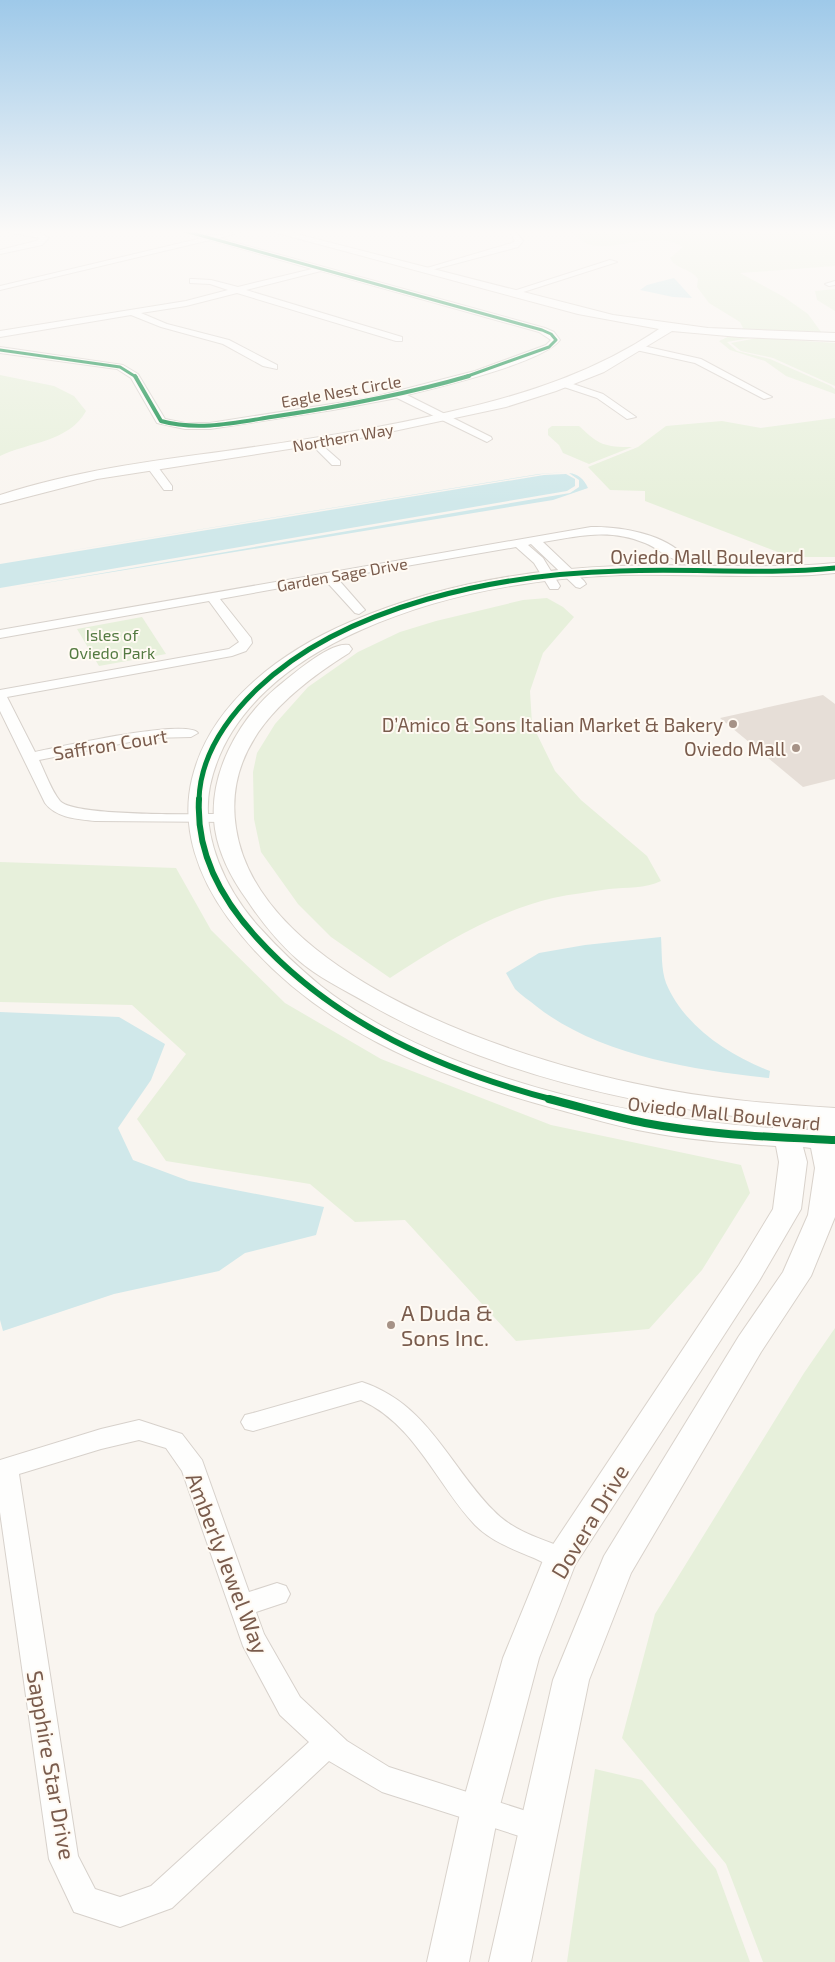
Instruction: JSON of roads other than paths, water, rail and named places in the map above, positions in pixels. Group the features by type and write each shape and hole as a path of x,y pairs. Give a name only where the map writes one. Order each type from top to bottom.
{"street":[{"path":"0,334 72,322"},
{"path":"153,322 233,344 259,362 274,367"},
{"path":"341,322 399,339"},
{"name":"Eagle Nest Circle","path":"0,350 108,364 128,370 135,376 157,418 161,421 179,426 204,426 296,414 399,395 489,371 549,347 556,340 551,334 542,330 512,322"},
{"path":"627,322 760,335 835,337"},
{"name":"Northern Way","path":"0,500 80,478 315,442 446,417 518,399 599,370 639,348 671,326"},
{"path":"639,348 698,361 715,368 768,397"},
{"path":"564,384 600,396 631,417"},
{"path":"399,395 487,439"},
{"path":"315,442 336,462"},
{"path":"151,466 168,488"},
{"name":"Garden Sage Drive","path":"0,634 591,530 621,531 660,545 679,557"},
{"path":"534,540 557,573"},
{"path":"519,543 557,573"},
{"name":"Oviedo Mall Boulevard","path":"828,1128 646,1123 529,1094 439,1063 358,1022 306,988 265,950 230,906 208,865 196,818 201,774 227,722 248,696 306,652 389,613 430,600 557,573 651,570 807,572 835,568"},
{"name":"Oviedo Mall Boulevard","path":"785,1127 632,1092 540,1068 467,1044 382,1003 310,958 270,916 247,885 229,846 224,819 226,784 240,744 258,714 280,692 319,663 361,638 409,619 557,573 742,581 835,579"},
{"path":"328,576 359,610"},
{"path":"212,597 245,638 246,643 241,648 232,652 0,696 53,803 61,810 89,816 224,819"},
{"name":"Saffron Court","path":"30,757 150,734 191,733"},
{"name":"Dovera Drive","path":"448,1962 480,1809 521,1658 561,1558 749,1273 787,1209 793,1162 785,1127"},
{"path":"510,1962 571,1680 616,1567 683,1452 750,1344 796,1276 822,1215 829,1168 828,1128"},
{"path":"254,1422 362,1391 378,1395 401,1412 485,1519 522,1542 561,1558"},
{"name":"Amberly Jewel Way","path":"3,1470 101,1438 139,1430 174,1441 193,1467 252,1638 290,1706 329,1742 382,1778 538,1828"},
{"name":"Sapphire Star Drive","path":"3,1470 64,1858 85,1901 120,1912 161,1897 329,1742"},
{"path":"241,1606 277,1594"}],"water":[{"path":"566,472 542,474 0,562 539,474"},
{"path":"569,473 575,474 585,482 588,488 553,500 15,588 570,493 579,487 579,480"},
{"path":"566,474 575,479 575,486 567,491 0,588 0,564 544,475"},
{"path":"661,937 664,978 684,1013 696,1026 723,1047 739,1057 770,1071 769,1078 678,1065 617,1048 588,1037 561,1023 523,996 515,989 506,973 539,953 585,945"},
{"path":"0,1012 119,1017 165,1044 151,1080 118,1128 133,1160 189,1181 324,1207 316,1235 245,1253 219,1271 114,1294 3,1331 0,1320"}],"place":[{"name":"D’Amico & Sons Italian Market & Bakery","path":"733,724"},
{"name":"Oviedo Mall","path":"796,748"},
{"name":"A Duda & Sons Inc.","path":"391,1325"}],"park label":[{"name":"Isles of Oviedo Park","path":"112,643"}]}
